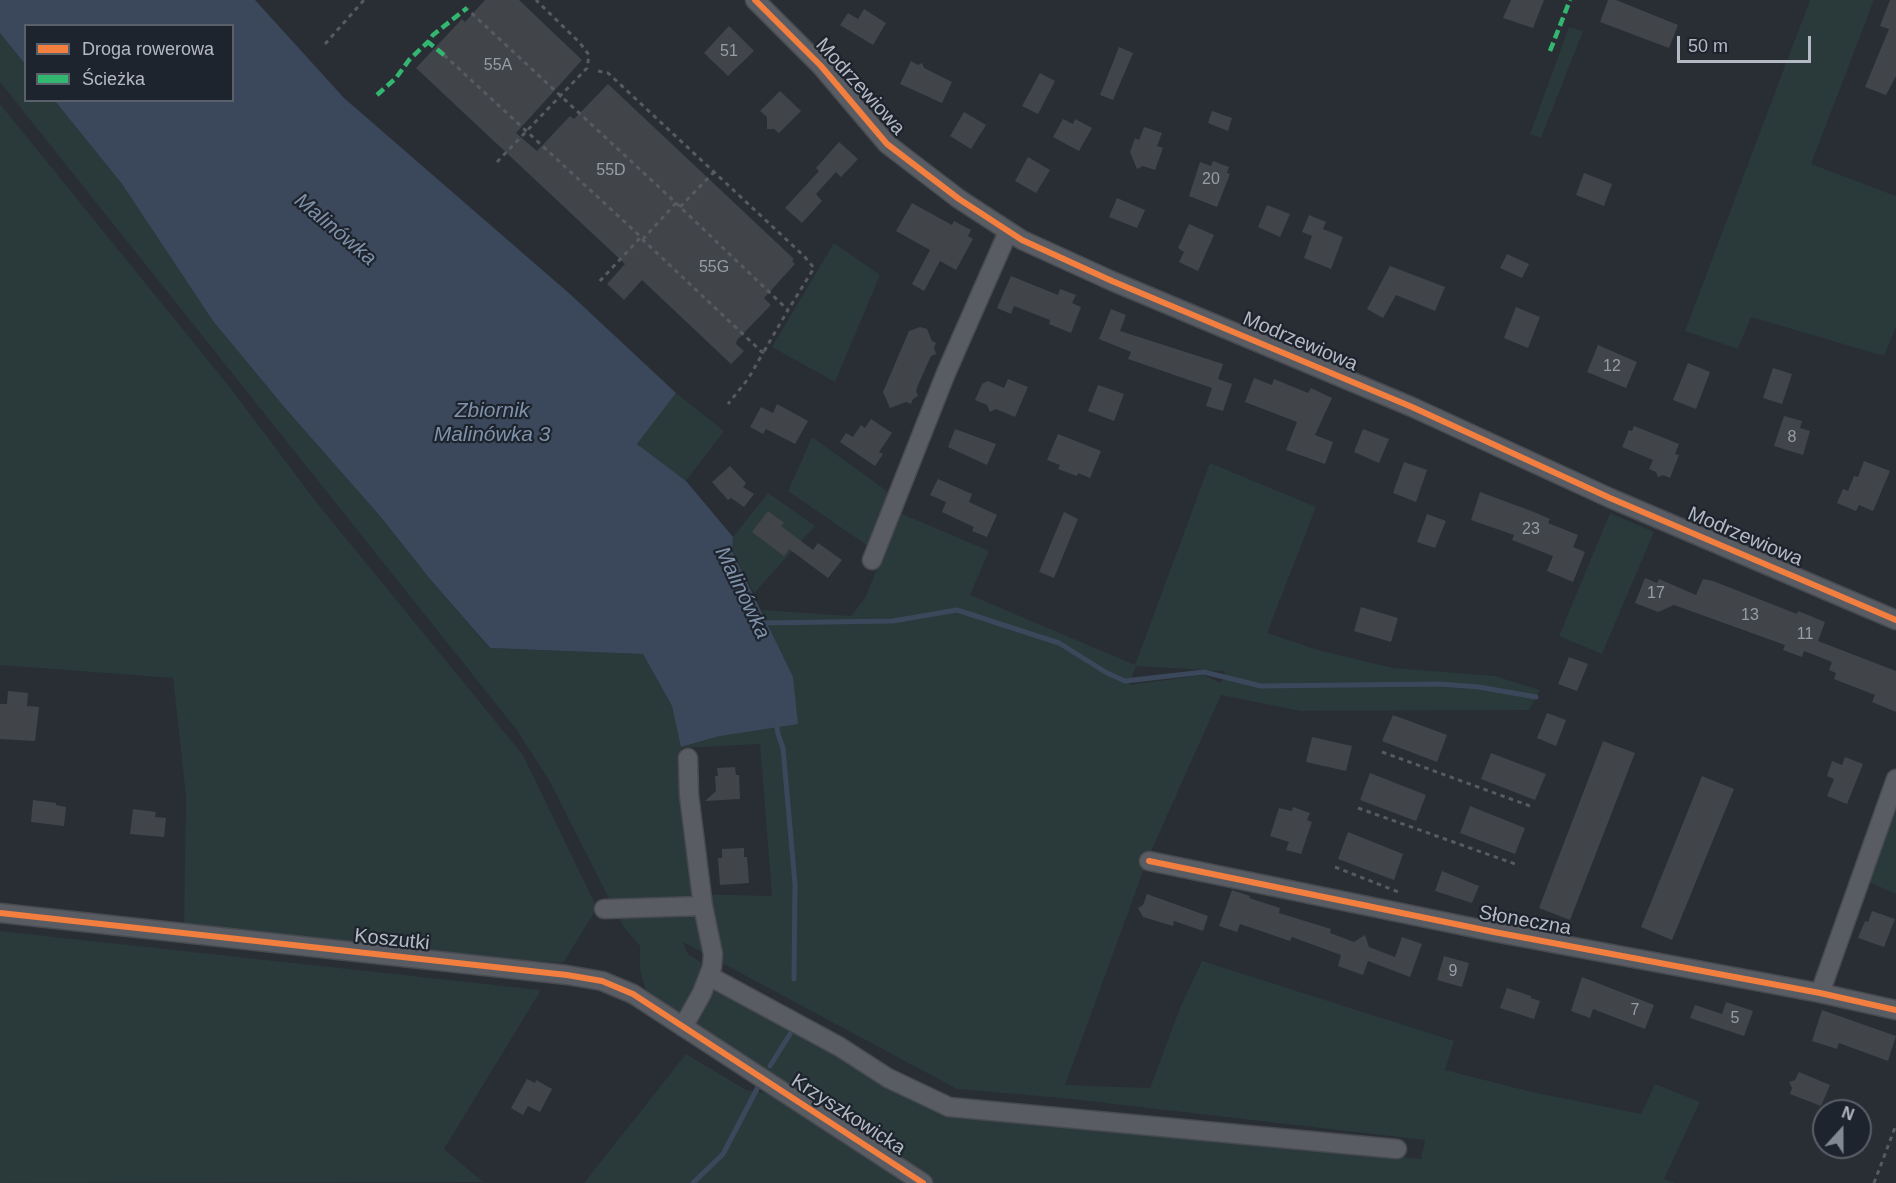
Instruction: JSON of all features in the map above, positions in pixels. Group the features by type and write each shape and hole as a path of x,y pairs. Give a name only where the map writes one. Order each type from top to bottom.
{"street":[{"name":"Modrzewiowa","path":"755,0 821,66 887,144 959,199 1022,240 1103,277 1412,407 1610,498 1896,620"},
{"path":"872,560 946,373 1008,231"},
{"path":"683,1027 702,993 711,966 689,795 688,758"},
{"path":"1820,993 1896,779"},
{"name":"Słoneczna","path":"1149,861 1494,932 1820,993 1896,1010"},
{"path":"604,909 703,906"},
{"name":"Koszutki","path":"0,913 567,975 602,981 633,994 754,1074"},
{"path":"711,966 888,1078 949,1107 1397,1149"},
{"name":"Krzyszkowicka","path":"754,1074 923,1183"}],"path":[{"path":"325,44 364,0"},
{"path":"497,162 587,68 589,55 580,43 536,0"},
{"path":"465,7 788,310"},
{"path":"444,55 527,130 763,353"},
{"path":"598,70 609,73 804,256 814,268 744,385 728,404"},
{"path":"680,207 714,172"},
{"path":"597,284 676,203"},
{"path":"1382,752 1530,806"},
{"path":"1358,808 1515,864"},
{"path":"1335,867 1411,897"},
{"path":"1874,1183 1896,1125"}],"shaded area":[{"path":"1810,0 1874,0 1811,164 1896,196 1896,327 1884,356 1751,317 1738,349 1685,331"},
{"path":"1569,27 1583,31 1541,138 1530,134"},
{"path":"0,33 24,63 24,102 56,102 122,184 213,321 285,408 380,516 489,648 643,654 672,706 682,747 720,736 773,636 762,610 851,616 865,598 900,513 989,551 970,595 1135,665 1210,463 1316,507 1267,633 1318,650 1393,668 1495,676 1540,690 1529,710 1301,711 1221,695 1148,858 1065,1085 1150,1088 1180,1008 1202,961 1454,1041 1445,1070 1532,1092 1641,1114 1655,1084 1700,1102 1664,1179 1676,1183 933,1183 697,1028 699,1015 717,983 951,1111 1421,1159 1425,1140 1062,1098 957,1089 683,942 688,954 702,963 701,977 685,1009 677,1014 647,993 640,970 640,946 623,926 549,780 516,729 0,82","holes":["1136,666 1224,671 1221,683 1203,675 1129,685","760,744 772,896 693,894 681,748"]},
{"path":"0,104 228,385 317,503 523,755 597,908 563,963 447,954 184,927 186,796 173,678 0,665"},
{"path":"834,243 880,275 835,382 772,347"},
{"path":"676,393 724,431 686,481 637,444"},
{"path":"812,437 891,494 868,546 788,491"},
{"path":"768,493 815,526 754,593 732,551 733,537"},
{"path":"1610,513 1654,532 1602,654 1559,636"},
{"path":"1896,788 1896,894 1855,876"},
{"path":"0,931 541,990 444,1149 483,1182 0,1183"},
{"path":"686,1054 746,1090 770,1094 915,1183 584,1183"}],"water":[{"name":"Zbiornik Malinówka 3","path":"0,0 255,0 344,98 571,295 676,393 637,444 686,481 733,537 732,551 793,677 798,724 720,736 681,747 672,706 643,654 490,648 213,321 122,184 56,102 234,102 234,24 24,24 24,63 0,33"}],"building":[{"path":"485,0 519,0 582,60 516,133 537,151 570,116 574,119 608,84 794,259 792,261 795,264 764,298 771,305 737,340 736,344 744,351 731,364 642,280 624,300 607,284 625,264 416,68 462,19 465,22"},
{"path":"1511,0 1544,0 1533,28 1503,18"},
{"path":"1608,0 1616,0 1678,25 1669,48 1600,22"},
{"path":"1890,0 1896,0 1896,76 1886,95 1865,87 1889,29 1880,26"},
{"path":"864,9 886,23 873,45 840,25 848,13 858,19"},
{"path":"729,26 754,51 728,76 704,53"},
{"path":"1119,47 1133,53 1113,100 1100,95"},
{"path":"911,61 918,65 922,63 924,68 952,82 942,103 900,84"},
{"path":"1040,73 1055,81 1038,114 1022,106"},
{"path":"780,91 801,111 779,133 774,129 767,129 767,117 760,111"},
{"path":"1212,111 1232,118 1228,131 1208,123"},
{"path":"964,112 986,125 971,149 950,136"},
{"path":"1063,119 1073,124 1075,119 1092,128 1079,151 1053,137"},
{"path":"1144,127 1162,133 1157,146 1163,148 1155,170 1143,166 1137,169 1130,152 1135,138 1139,140"},
{"path":"839,142 858,159 841,177 836,172 816,194 822,201 802,223 785,208 819,171 816,168"},
{"path":"1028,157 1050,170 1036,193 1015,181"},
{"path":"1213,161 1229,167 1227,173 1230,174 1217,207 1189,196 1200,162 1211,166"},
{"path":"1584,173 1612,184 1604,206 1576,195"},
{"path":"1117,198 1145,210 1137,228 1109,217"},
{"path":"912,203 952,225 954,221 971,230 968,236 973,239 956,270 940,261 924,291 912,284 930,250 896,231"},
{"path":"1267,205 1290,214 1280,237 1258,227"},
{"path":"1309,215 1326,222 1323,229 1343,237 1331,269 1304,258 1312,236 1302,232"},
{"path":"1189,224 1214,235 1198,271 1179,262 1184,252 1178,248"},
{"path":"1507,254 1529,264 1522,278 1500,268"},
{"path":"1390,266 1445,287 1435,311 1396,295 1383,318 1367,309"},
{"path":"1011,276 1058,295 1060,289 1076,295 1072,303 1081,307 1071,333 1049,324 1050,320 1014,306 1011,314 997,308"},
{"path":"1516,307 1540,317 1528,348 1504,338"},
{"path":"1111,309 1126,315 1120,331 1223,364 1218,379 1232,384 1223,411 1206,406 1212,388 1128,359 1131,352 1099,339"},
{"path":"920,327 927,329 932,341 936,343 934,348 936,354 931,356 918,385 916,391 918,396 911,404 906,402 890,408 883,392 909,331"},
{"path":"1598,345 1637,362 1626,388 1587,372"},
{"path":"1688,363 1710,372 1696,409 1673,400"},
{"path":"1773,368 1792,374 1782,404 1763,398"},
{"path":"1254,378 1272,385 1274,379 1308,393 1311,388 1332,398 1315,435 1333,442 1325,464 1286,450 1297,422 1245,402"},
{"path":"1008,379 1028,387 1015,417 996,409 990,412 987,405 975,400 982,384 988,381 1004,388"},
{"path":"1098,385 1124,394 1114,421 1088,411"},
{"path":"777,404 808,421 795,444 766,429 763,434 750,427 761,407 773,413"},
{"path":"1784,416 1802,421 1800,428 1810,431 1803,455 1774,446"},
{"path":"871,419 892,433 879,452 883,454 875,466 840,442 846,433 853,437 861,425 865,428"},
{"path":"1634,426 1679,444 1675,454 1679,455 1670,478 1663,475 1658,477 1656,472 1649,469 1653,460 1622,447 1629,430 1632,431"},
{"path":"955,429 996,444 987,465 948,447"},
{"path":"1363,429 1389,439 1379,463 1354,452"},
{"path":"1058,434 1101,451 1090,478 1058,469 1060,465 1047,460"},
{"path":"1864,461 1890,471 1873,511 1859,505 1856,511 1837,503 1843,489 1848,491 1854,476 1858,477"},
{"path":"1404,462 1427,470 1416,502 1393,493"},
{"path":"730,466 746,483 743,487 754,494 744,507 731,498 728,500 712,482"},
{"path":"938,479 972,494 969,502 997,515 987,537 972,531 974,527 942,512 946,502 930,495"},
{"path":"1480,492 1550,519 1548,523 1578,535 1573,547 1585,552 1573,582 1547,571 1553,556 1512,540 1514,535 1471,520"},
{"path":"768,511 784,523 781,526 813,550 818,543 842,560 828,578 789,549 784,556 752,532"},
{"path":"1064,512 1078,519 1054,578 1039,572"},
{"path":"1427,514 1446,521 1435,548 1417,542"},
{"path":"1645,578 1657,583 1659,579 1696,595 1703,579 1713,581 1797,614 1798,611 1825,622 1818,641 1896,671 1896,712 1872,702 1875,695 1834,679 1836,673 1829,670 1832,662 1804,651 1802,657 1783,650 1785,645 1674,605 1658,612 1635,603"},
{"path":"1361,607 1398,618 1391,642 1354,631"},
{"path":"1569,657 1588,664 1577,691 1558,684"},
{"path":"8,691 28,693 27,706 39,707 35,741 0,739 0,704 7,704"},
{"path":"1547,713 1566,720 1556,746 1537,738"},
{"path":"1393,715 1447,735 1437,762 1382,741"},
{"path":"1312,737 1352,746 1346,771 1306,762"},
{"path":"1603,741 1635,753 1570,920 1539,908"},
{"path":"1491,753 1546,774 1535,800 1481,779"},
{"path":"1845,757 1863,764 1847,804 1827,796 1834,779 1827,776 1832,761 1842,765"},
{"path":"735,767 736,775 739,775 740,799 705,801 716,791 717,768"},
{"path":"1370,773 1426,795 1416,821 1360,800"},
{"path":"1702,776 1734,789 1672,940 1641,927"},
{"path":"33,800 56,803 56,805 66,807 64,826 31,822"},
{"path":"1470,806 1525,828 1515,854 1460,833"},
{"path":"1293,807 1310,813 1307,820 1312,822 1301,854 1286,850 1289,842 1270,836 1279,808 1292,811"},
{"path":"133,809 156,812 155,817 166,818 164,837 130,834"},
{"path":"1348,832 1403,854 1394,880 1338,859"},
{"path":"744,848 749,883 720,885 718,858 722,858 722,849"},
{"path":"1442,871 1479,886 1472,903 1435,891"},
{"path":"1232,890 1280,908 1279,913 1331,929 1330,933 1354,942 1365,935 1369,947 1395,957 1402,937 1422,944 1410,977 1368,961 1363,975 1338,966 1341,955 1292,937 1290,941 1240,924 1237,932 1219,926"},
{"path":"1147,894 1208,916 1203,931 1174,921 1173,926 1143,917 1138,908 1143,905"},
{"path":"1872,911 1895,919 1884,947 1858,938"},
{"path":"1444,956 1469,963 1462,987 1437,980"},
{"path":"1582,977 1654,1005 1645,1029 1593,1009 1590,1018 1571,1011"},
{"path":"1507,988 1540,1001 1534,1019 1500,1008"},
{"path":"1726,1002 1753,1011 1744,1036 1690,1018 1695,1005 1722,1014"},
{"path":"1822,1010 1896,1036 1888,1061 1839,1043 1837,1049 1812,1041"},
{"path":"1799,1072 1830,1085 1824,1099 1812,1099 1812,1103 1790,1094 1792,1088 1789,1082 1795,1080"},
{"path":"527,1079 535,1083 536,1080 552,1089 540,1112 528,1106 523,1115 511,1108"}],"waterway":[{"path":"762,623 893,621 957,610 1059,643 1107,673 1125,681 1204,672 1261,686 1439,684 1479,687 1536,697"},
{"name":"Malinówka","path":"776,721 783,748 795,884 794,979"},
{"name":"Malinówka","path":"770,1066 790,1034"},
{"name":"Malinówka","path":"693,1183 723,1154 758,1087"}],"marked path":[{"path":"1550,51 1570,0"},
{"path":"444,55 428,42 433,35 467,8"},
{"path":"377,95 396,78 409,60 428,42"}],"cycle path":[{"path":"755,0 821,66 887,144 959,199 1022,240 1112,281 1412,407 1610,498 1896,620"},
{"path":"1149,861 1494,932 1820,993 1896,1010"},
{"path":"0,913 567,975 602,981 633,994 923,1183"}]}
